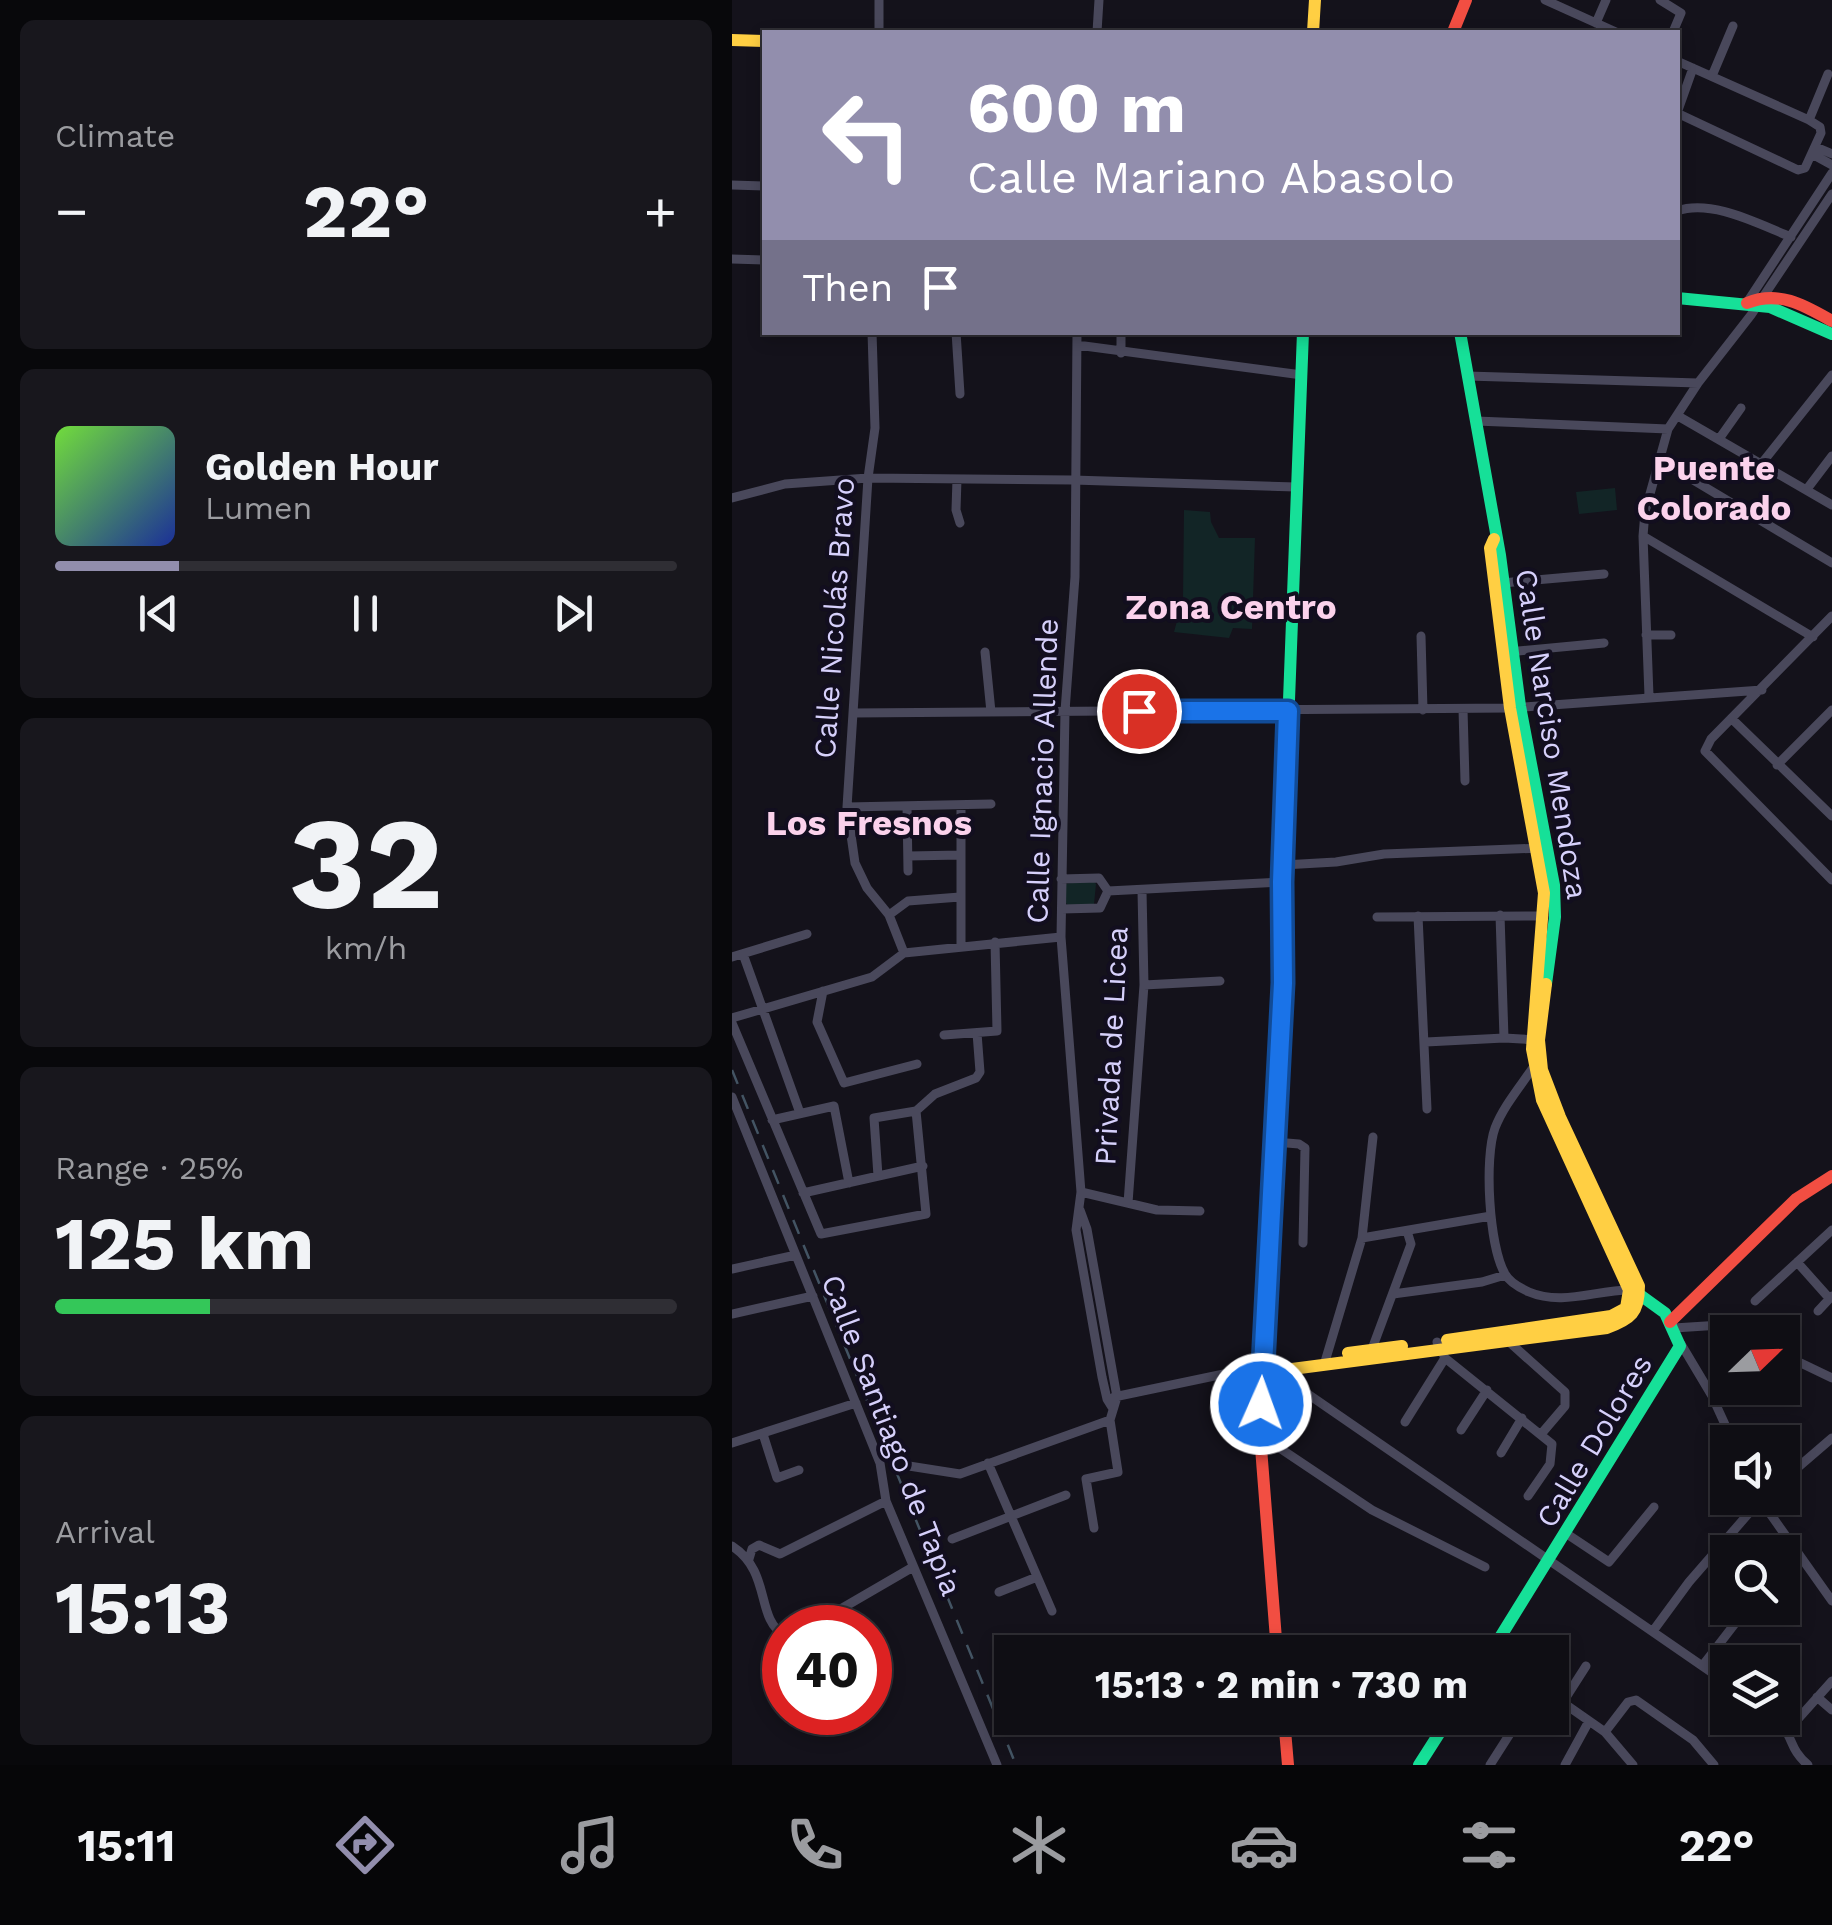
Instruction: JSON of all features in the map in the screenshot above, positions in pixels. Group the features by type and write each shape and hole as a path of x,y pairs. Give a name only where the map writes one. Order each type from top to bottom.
{"street":[{"path":"879,0 879,30"},
{"path":"1097,30 1099,0"},
{"path":"1314,30 1315,0"},
{"path":"1454,30 1466,0"},
{"path":"1545,0 1612,30"},
{"path":"1596,23 1606,0"},
{"path":"1660,0 1681,14 1674,30"},
{"path":"1712,76 1733,26"},
{"path":"732,40 762,41"},
{"path":"1680,62 1809,120 1821,130 1805,168 1794,169 1680,114"},
{"path":"1680,104 1692,68"},
{"path":"1809,120 1828,74"},
{"path":"1814,150 1832,154"},
{"path":"1814,150 1832,164"},
{"path":"1755,305 1791,237 1832,173"},
{"path":"732,185 762,186"},
{"path":"1649,696 1643,536 1645,512 1668,429 1832,194"},
{"path":"1680,210 1699,207 1791,237"},
{"path":"732,259 762,260"},
{"path":"1680,298 1755,305 1805,320 1832,334"},
{"path":"1755,305 1792,300 1832,321"},
{"name":"Calle Nicolás Bravo","path":"872,335 874,428 847,807 856,863 867,888 889,915 904,953"},
{"path":"956,335 960,394"},
{"name":"Calle Ignacio Allende","path":"1077,335 1075,577 1066,711 1061,937 1081,1192 1076,1230 1082,1276 1112,1401 1110,1420 1118,1472 1086,1479 1094,1528"},
{"path":"1121,335 1122,353"},
{"path":"1277,1635 1258,1370 1283,983 1282,882 1303,335"},
{"name":"Calle Narciso Mendoza","path":"1460,335 1494,538 1490,548 1499,583 1515,707 1555,917 1534,1040 1544,1079 1634,1298"},
{"path":"1077,345 1302,375"},
{"path":"1467,376 1698,383"},
{"path":"1762,464 1832,376"},
{"path":"1720,440 1741,408"},
{"path":"1678,416 1832,505"},
{"path":"1476,421 1668,429"},
{"path":"1806,488 1832,456"},
{"path":"1658,458 1832,562"},
{"path":"732,498 785,484 868,478 1296,487"},
{"path":"957,478 956,510 960,522"},
{"path":"1643,536 1813,638"},
{"path":"1499,583 1604,574"},
{"path":"1830,623 1708,742 1705,751 1832,880"},
{"path":"1646,636 1672,634"},
{"path":"1422,636 1423,710"},
{"path":"1507,653 1604,643"},
{"path":"985,652 991,712"},
{"path":"853,713 1463,709 1762,690"},
{"path":"1463,709 1465,780"},
{"path":"1778,764 1832,710"},
{"path":"1732,719 1832,816"},
{"path":"1821,806 1832,796"},
{"path":"961,804 961,945"},
{"path":"847,807 992,804"},
{"path":"907,806 908,871"},
{"path":"1283,866 1384,854 1543,848"},
{"name":"Calle Narciso Mendoza","path":"1543,848 1544,916 1532,1069 1542,1100 1634,1298"},
{"path":"908,856 961,855"},
{"path":"1062,879 1099,878 1108,891"},
{"path":"1108,891 1282,882"},
{"path":"1062,909 1100,908 1108,891"},
{"name":"Privada de Licea","path":"1128,1204 1144,985 1142,891"},
{"path":"889,915 908,901 960,897"},
{"path":"1500,915 1504,1038"},
{"path":"1418,916 1427,1109"},
{"path":"1377,917 1544,916"},
{"path":"800,1113 763,1010 736,953 807,934"},
{"path":"916,1111 926,1214 821,1234 732,1021 872,977 904,953 1061,937"},
{"path":"944,1035 996,1031 995,942"},
{"path":"1144,985 1220,981"},
{"path":"823,992 817,1022 844,1083 917,1064"},
{"path":"878,1176 874,1118 916,1111 935,1094 976,1078 980,1072 977,1032"},
{"path":"1426,1042 1534,1040"},
{"path":"1532,1069 1493,1133 1491,1216 1494,1246 1505,1275 1513,1284 1543,1297 1611,1292 1658,1304 1726,1425"},
{"name":"Calle Santiago de Tapia","path":"732,1097 880,1463 886,1501 997,1765"},
{"path":"772,1120 834,1106 848,1182"},
{"path":"1325,1361 1362,1238 1372,1136"},
{"path":"1275,1142 1304,1148 1304,1243"},
{"path":"803,1193 923,1166"},
{"name":"Calle Dolores","path":"1670,1321 1796,1200 1832,1176"},
{"path":"1081,1192 1157,1210 1200,1211"},
{"path":"1362,1238 1491,1216"},
{"path":"1755,1301 1832,1230"},
{"path":"1372,1349 1410,1244 1407,1231"},
{"path":"732,1269 796,1255"},
{"path":"1798,1262 1830,1297 1818,1310"},
{"path":"1394,1294 1482,1282 1505,1275"},
{"path":"732,1314 814,1296"},
{"path":"1325,1361 1507,1341 1611,1316 1623,1311 1634,1298"},
{"path":"1670,1321 1710,1325"},
{"path":"1112,1401 1258,1370 1282,1372 1372,1349 1440,1350 1561,1329"},
{"path":"1507,1341 1565,1392 1565,1406 1542,1434"},
{"name":"Calle Dolores","path":"1504,1635 1681,1344"},
{"path":"1440,1350 1552,1444 1553,1456 1546,1474 1528,1496"},
{"path":"1405,1422 1440,1350"},
{"path":"1800,1363 1832,1378"},
{"path":"1282,1372 1548,1563 1710,1669"},
{"path":"1461,1430 1486,1390"},
{"path":"732,1443 856,1403"},
{"path":"1501,1454 1522,1418"},
{"path":"909,1466 960,1474 1110,1420"},
{"path":"763,1434 777,1478 799,1470"},
{"path":"1260,1435 1372,1510 1485,1567"},
{"path":"1800,1466 1832,1438"},
{"path":"988,1464 1052,1612"},
{"path":"952,1539 1066,1495"},
{"path":"749,1559 752,1548 759,1546 780,1554 886,1501"},
{"path":"1567,1534 1609,1562 1654,1507"},
{"path":"1653,1631 1746,1515"},
{"path":"732,1546 755,1568 766,1605"},
{"path":"1800,1552 1832,1601"},
{"path":"848,1605 913,1567"},
{"path":"1000,1592 1037,1576"},
{"path":"1704,1664 1735,1625"},
{"path":"1569,1694 1586,1666"},
{"path":"1800,1716 1832,1681"},
{"path":"1817,1697 1832,1710"},
{"path":"1604,1732 1628,1702 1636,1700 1698,1745 1714,1765"},
{"path":"1569,1706 1604,1732 1633,1765"},
{"path":"1565,1765 1589,1721"},
{"path":"1285,1735 1288,1765"},
{"path":"1418,1765 1438,1735"},
{"path":"1490,1765 1509,1735"},
{"path":"1790,1735 1794,1752 1808,1765"}],"green space":[{"path":"1615,488 1617,510 1579,514 1576,492"},
{"path":"1184,510 1210,512 1219,538 1255,538 1252,629 1233,628 1229,638 1174,632 1183,599"},
{"path":"1092,880 1096,884 1094,904 1068,905 1064,901 1065,884"}],"railway":[{"path":"732,1070 1016,1765"}],"traffic: fast":[{"path":"1680,298 1770,307 1832,334"},
{"path":"1283,858 1303,335"},
{"path":"1461,335 1500,555 1520,706 1554,885 1555,917 1546,984"},
{"path":"1502,1635 1680,1346 1665,1313 1636,1292"},
{"path":"1419,1765 1438,1735"}],"traffic: slow":[{"path":"1313,30 1315,0"},
{"path":"732,40 762,41"},
{"path":"1447,1340 1611,1316 1626,1308 1629,1290 1542,1100 1532,1049 1544,893 1510,708 1490,548 1494,539"},
{"path":"1261,1373 1607,1328 1632,1314 1639,1286 1542,1070 1539,1040 1546,984"},
{"path":"1348,1353 1402,1346"}],"traffic: jam":[{"path":"1454,30 1466,0"},
{"path":"1747,303 1781,299 1832,321"},
{"path":"1276,1635 1260,1435 1283,983 1283,858"},
{"path":"1670,1322 1796,1199 1832,1176"},
{"path":"1285,1735 1288,1765"}],"district":[{"name":"Puente Colorado","path":"1714,488"},
{"name":"Zona Centro","path":"1231,607"},
{"name":"Los Fresnos","path":"869,823"}],"route":[{"path":"1139,711 1288,711 1283,983 1261,1404"}]}
